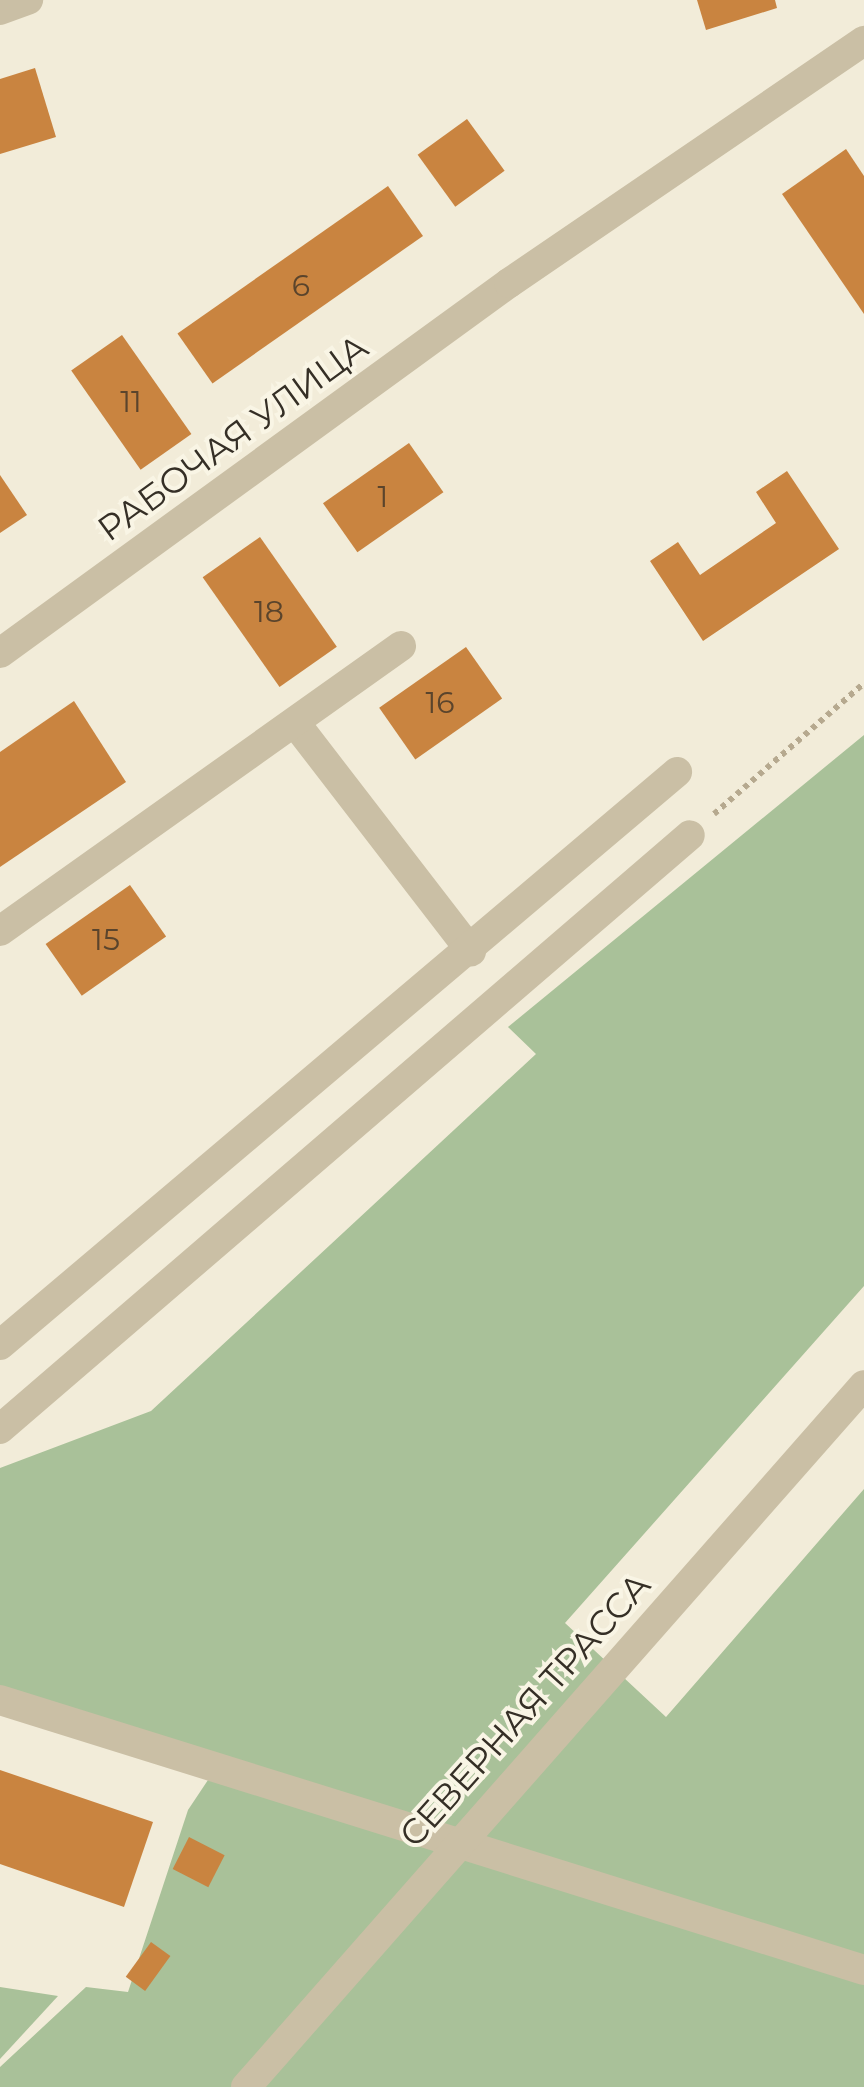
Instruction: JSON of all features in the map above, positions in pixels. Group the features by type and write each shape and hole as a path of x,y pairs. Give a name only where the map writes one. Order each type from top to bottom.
{"street":[{"path":"0,10 28,0"},
{"name":"РАБОЧАЯ УЛИЦА","path":"0,653 509,283 864,41"},
{"path":"0,931 402,646"},
{"path":"296,724 471,951"},
{"path":"4,1332 471,951 677,772"},
{"path":"0,1429 690,834"},
{"name":"СЕВЕРНАЯ ТРАССА","path":"246,2087 460,1838 864,1385"},
{"path":"0,1700 460,1838 864,1970"}],"path":[{"path":"690,834 864,683"}],"green space":[{"path":"864,735 864,1286 565,1623 666,1717 864,1489 864,2087 0,2087 0,2067 86,1987 128,1992 188,1810 214,1771 0,1700 0,1468 151,1411 536,1054 508,1027"},
{"path":"0,1987 58,1996 0,2059"}],"building":[{"path":"697,0 775,0 777,8 706,30"},
{"path":"35,68 56,137 0,154 0,79"},
{"path":"467,119 505,171 455,207 418,155"},
{"path":"846,149 864,176 864,314 782,194"},
{"path":"388,186 423,236 212,383 177,333"},
{"path":"122,335 191,434 141,470 71,371"},
{"path":"409,443 443,492 357,552 323,503"},
{"path":"787,471 839,549 703,641 650,561 678,542 700,575 776,523 756,492"},
{"path":"0,475 27,515 0,533"},
{"path":"260,537 337,647 280,687 203,577"},
{"path":"466,647 502,699 415,759 379,708"},
{"path":"74,701 126,782 0,867 0,752"},
{"path":"130,885 166,937 82,996 46,944"},
{"path":"0,1770 153,1822 124,1907 0,1864"},
{"path":"189,1837 225,1855 208,1887 173,1869"},
{"path":"151,1942 170,1956 145,1991 126,1977"}]}
